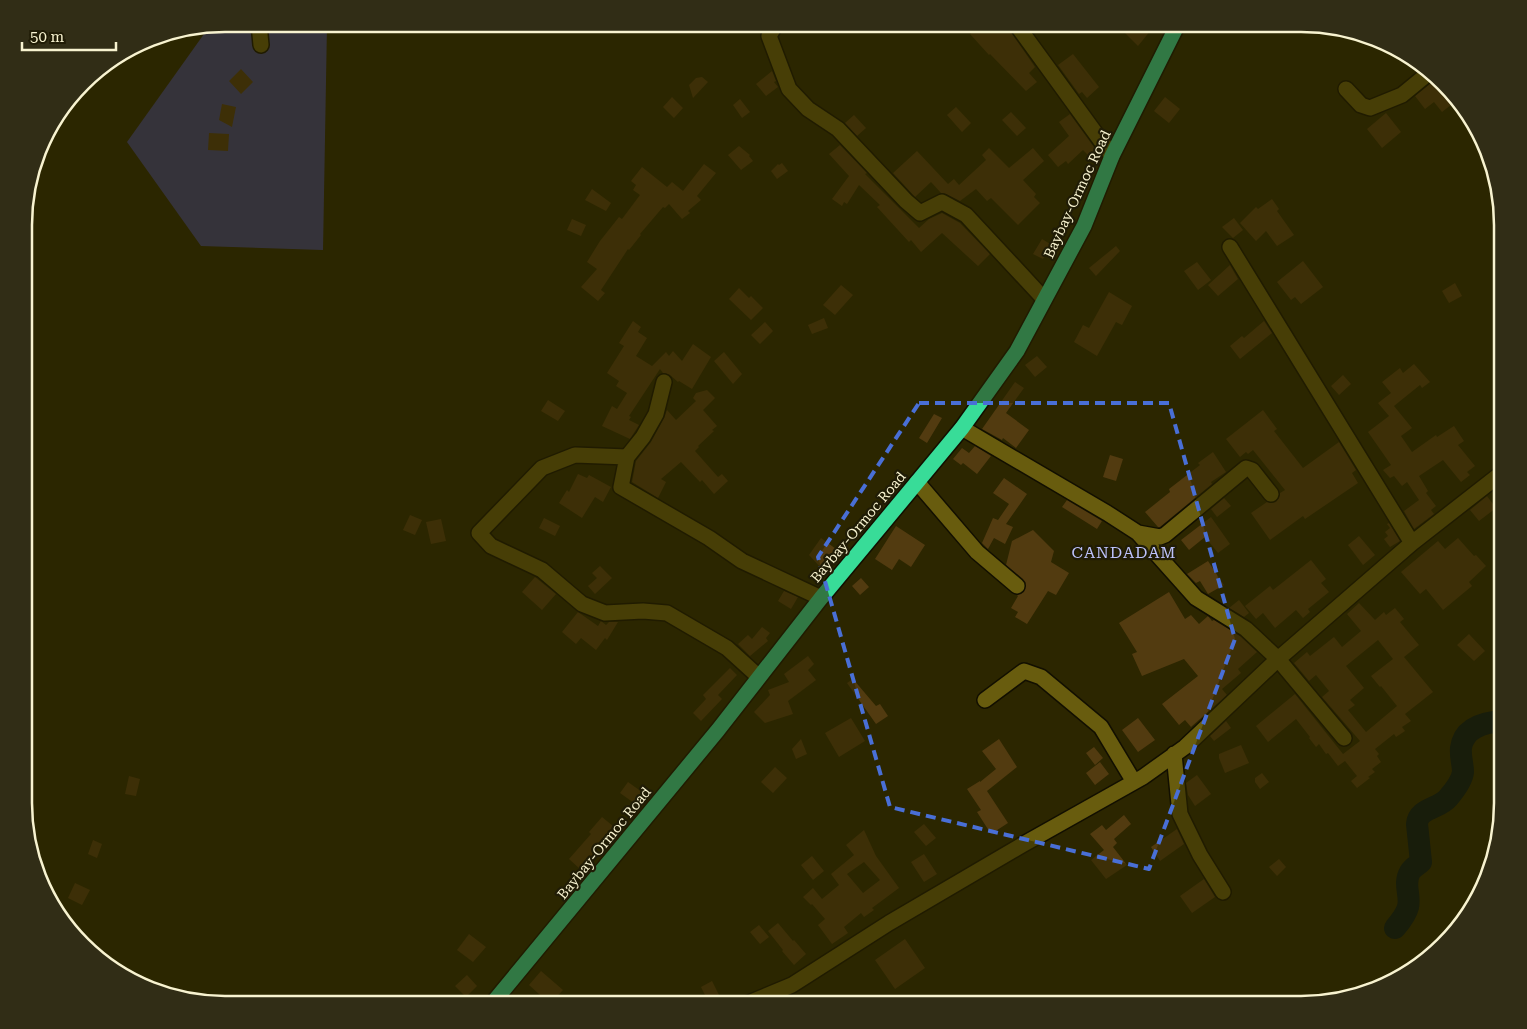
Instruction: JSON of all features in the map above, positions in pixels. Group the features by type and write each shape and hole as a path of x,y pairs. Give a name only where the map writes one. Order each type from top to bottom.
{"highway":[{"name":"Baybay-Ormoc Road","path":"498,996 718,730 821,598 962,428 1017,352 1084,226 1112,156 1174,32"}],"street":[{"path":"260,32 261,45"},
{"path":"771,32 769,36 789,89 808,109 838,129 906,201 920,213 942,202 966,214 1044,299"},
{"path":"1022,32 1112,156"},
{"path":"1346,89 1361,105 1370,108 1402,95 1425,76"},
{"path":"1230,248 1412,544"},
{"path":"664,382 656,414 643,437 627,457 621,487 709,538 742,561 821,598"},
{"path":"962,428 1138,533 1196,598 1246,628 1278,659 1344,738"},
{"path":"627,457 575,455 542,468 479,533 491,546 542,570 582,604 605,613 666,612 727,648 759,677"},
{"path":"1138,533 1160,537 1165,535 1246,468 1252,470 1271,494"},
{"path":"766,996 792,985 889,923 1134,782 1174,754 1185,746 1278,659 1412,544 1494,479"},
{"path":"917,482 977,552 1017,586"},
{"path":"985,700 1024,671 1041,676 1101,727 1134,782"},
{"path":"1174,754 1180,814 1200,854 1223,892"}],"highlighted area":[{"path":"919,403 1169,403 1235,639 1149,869 890,807 818,557"}],"shaded area":[{"path":"327,32 323,250 201,246 127,142 204,34"}],"building":[{"path":"972,32 1011,32 1035,67 1029,73 1037,82 1026,91 970,34"},
{"path":"1124,32 1149,32 1138,46"},
{"path":"1073,54 1099,87 1087,98 1082,92 1079,94 1058,65"},
{"path":"241,69 253,82 241,94 229,81"},
{"path":"772,71 776,81 774,82 778,87 766,96 756,84"},
{"path":"702,77 708,82 693,98 689,85 696,78"},
{"path":"1432,83 1452,104 1442,112 1434,102 1425,109 1415,96"},
{"path":"672,97 683,108 674,118 663,107"},
{"path":"1165,97 1180,109 1169,123 1154,111"},
{"path":"740,99 750,112 742,118 733,105"},
{"path":"222,104 236,107 232,127 219,120"},
{"path":"956,107 971,123 962,132 947,115"},
{"path":"1011,112 1026,128 1017,136 1002,120"},
{"path":"1386,113 1401,132 1382,148 1367,129"},
{"path":"1070,114 1096,150 1089,156 1083,150 1068,164 1066,161 1058,167 1048,155 1069,136 1059,122"},
{"path":"854,115 866,128 857,136 845,123"},
{"path":"209,133 229,134 228,151 208,150"},
{"path":"840,145 867,173 865,174 919,228 929,219 942,213 960,223 990,254 978,266 942,233 921,252 911,240 909,242 877,207 880,205 859,185 847,204 844,202 842,206 832,199 849,176 829,154"},
{"path":"739,146 750,155 753,161 741,170 728,155"},
{"path":"989,148 1009,168 1033,148 1044,161 1023,180 1036,194 1034,197 1040,203 1018,225 991,198 987,201 976,189 960,201 941,193 931,182 915,197 893,173 917,151 948,184 954,179 959,185 986,160 982,155"},
{"path":"782,163 788,171 777,179 771,171 778,164"},
{"path":"704,164 716,173 697,196 701,200 688,211 690,213 682,219 669,204 665,208 663,207 628,249 601,290 605,293 598,301 581,287 597,269 587,262 600,241 619,217 622,219 640,195 633,190 636,185 631,181 642,167 667,187 672,182 683,191"},
{"path":"592,189 611,203 606,211 585,200"},
{"path":"1272,199 1279,209 1277,211 1294,235 1277,246 1266,231 1256,241 1240,223 1256,207 1258,209"},
{"path":"1234,218 1243,230 1233,238 1222,227"},
{"path":"572,219 586,225 581,236 567,230"},
{"path":"1042,239 1052,245 1043,259 1033,254"},
{"path":"1116,246 1120,251 1096,276 1089,268"},
{"path":"1303,261 1323,287 1301,304 1295,297 1291,300 1277,282"},
{"path":"1197,262 1211,280 1198,290 1184,271"},
{"path":"1230,265 1238,279 1218,296 1208,285"},
{"path":"1455,283 1462,296 1449,303 1442,291"},
{"path":"841,285 853,295 835,315 823,305"},
{"path":"739,288 749,298 751,296 763,308 751,320 729,299"},
{"path":"1109,292 1132,306 1122,325 1116,322 1097,356 1074,342 1083,325 1089,328"},
{"path":"824,318 828,328 812,334 808,325"},
{"path":"633,321 641,327 638,332 647,338 636,356 652,366 666,352 669,356 673,351 682,361 693,344 711,357 692,389 678,382 670,375 663,373 660,369 629,416 631,417 629,420 639,425 630,439 602,426 612,406 617,409 627,393 616,386 619,381 607,373 624,346 619,343"},
{"path":"1264,321 1272,333 1240,359 1230,346 1242,336 1244,338"},
{"path":"765,322 773,331 760,344 751,335"},
{"path":"724,352 742,374 733,384 714,361"},
{"path":"1037,356 1047,367 1035,377 1025,365"},
{"path":"1414,364 1430,382 1422,388 1420,385 1394,406 1412,428 1401,436 1412,452 1436,435 1437,437 1454,426 1464,441 1458,445 1475,466 1467,472 1470,475 1461,482 1443,460 1419,476 1428,491 1426,493 1436,506 1431,510 1434,514 1414,529 1404,511 1419,500 1407,482 1402,486 1394,476 1390,478 1383,470 1391,465 1368,432 1389,416 1378,403 1391,393 1382,382 1400,368 1403,373"},
{"path":"1343,375 1351,384 1339,395 1331,386"},
{"path":"1015,382 1024,388 1006,413 1029,430 1016,448 1003,438 1002,440 982,429"},
{"path":"707,390 715,398 703,410 717,426 695,451 718,477 722,474 728,481 714,494 702,480 700,482 681,462 661,479 666,482 658,498 632,482 636,461 651,442 667,410 676,420 696,401 693,398 696,393"},
{"path":"548,400 565,411 558,421 541,411"},
{"path":"1263,410 1277,429 1274,431 1303,468 1339,442 1356,470 1352,473 1358,483 1305,519 1303,516 1270,540 1251,513 1267,502 1276,502 1280,493 1285,490 1253,450 1248,454 1246,452 1240,457 1226,439"},
{"path":"934,414 942,418 927,443 919,438"},
{"path":"975,446 991,456 977,474 963,463 961,465 953,459 962,448 969,453"},
{"path":"1213,452 1226,472 1211,482 1212,484 1158,527 1145,512 1170,492 1169,489 1200,465 1198,463"},
{"path":"1110,455 1123,459 1116,481 1103,477"},
{"path":"578,474 587,478 589,475 611,487 603,502 595,497 582,518 559,503 567,490 569,492"},
{"path":"1004,478 1027,494 1006,524 1013,527 1005,544 994,538 988,549 982,543 993,518 998,520 1009,504 993,493"},
{"path":"1487,496 1494,505 1494,510 1479,521 1470,510"},
{"path":"1224,498 1231,506 1217,517 1211,509"},
{"path":"1067,500 1102,521 1097,529 1062,507"},
{"path":"410,515 422,520 415,535 403,530"},
{"path":"1211,517 1230,544 1218,553 1205,537 1189,550 1181,540"},
{"path":"544,518 560,526 555,536 539,528"},
{"path":"441,519 446,541 431,544 426,522"},
{"path":"1389,523 1400,541 1390,547 1384,539 1388,536 1385,532 1390,528 1387,524"},
{"path":"896,526 925,545 911,567 899,559 892,570 875,559"},
{"path":"1033,530 1054,551 1051,562 1069,573 1056,595 1048,591 1027,624 1015,617 1018,612 1011,608 1017,595 1024,592 1026,583 1006,565 1012,541"},
{"path":"1359,536 1375,555 1363,565 1348,545"},
{"path":"821,538 836,549 821,568 809,555"},
{"path":"1458,538 1486,566 1469,582 1472,586 1443,610 1426,589 1420,594 1401,572 1438,541 1445,549"},
{"path":"1311,560 1326,579 1321,583 1329,592 1308,609 1310,612 1303,618 1296,610 1275,628 1263,613 1256,619 1245,606 1270,586 1273,590"},
{"path":"1208,561 1224,585 1208,594 1200,581 1196,583 1187,574"},
{"path":"600,566 612,578 595,594 588,586 597,578 592,573"},
{"path":"535,577 556,594 542,610 522,592"},
{"path":"861,578 869,587 860,595 852,586"},
{"path":"784,591 798,597 791,609 778,601"},
{"path":"1169,592 1185,619 1191,615 1199,624 1208,616 1212,621 1214,620 1240,636 1257,652 1238,669 1241,673 1222,689 1227,695 1191,727 1185,720 1179,725 1162,704 1198,676 1184,659 1142,676 1132,654 1137,652 1119,623"},
{"path":"1239,600 1249,613 1244,617 1229,608"},
{"path":"1359,603 1375,620 1384,612 1386,615 1395,608 1404,619 1400,622 1419,645 1404,657 1433,692 1405,714 1411,721 1402,727 1405,731 1396,737 1394,734 1375,749 1379,754 1377,756 1381,762 1372,769 1375,772 1368,777 1370,778 1357,788 1351,781 1357,776 1345,761 1338,766 1319,744 1316,747 1296,719 1268,742 1256,726 1295,694 1343,754 1360,741 1322,697 1329,691 1316,675 1309,681 1294,663 1307,652 1310,656 1334,637 1342,647 1361,631 1347,614","holes":["1378,640 1393,659 1371,676 1397,706 1366,732 1348,710 1355,705 1350,700 1364,688 1346,666"]},
{"path":"578,612 598,626 601,621 606,625 609,622 618,622 607,640 605,638 596,650 581,638 576,644 562,632"},
{"path":"762,627 770,633 766,638 768,641 750,656 738,644 748,635 752,639"},
{"path":"1469,634 1485,651 1474,661 1457,645"},
{"path":"808,656 814,664 808,670 816,680 788,701 793,714 765,723 754,712 770,695 768,690 789,682 784,674"},
{"path":"730,668 737,675 718,695 722,699 701,721 693,713 706,699 703,695"},
{"path":"853,679 876,706 880,704 888,716 876,724 847,683"},
{"path":"851,718 865,741 839,757 825,733"},
{"path":"1138,718 1155,740 1138,752 1122,730"},
{"path":"1226,721 1231,728 1214,741 1210,736"},
{"path":"801,739 807,754 796,759 792,749"},
{"path":"999,739 1017,767 987,791 1008,823 991,834 977,812 981,810 967,789 980,782 996,769 982,751"},
{"path":"1241,745 1249,763 1225,773 1219,754"},
{"path":"1094,747 1103,758 1095,765 1086,753"},
{"path":"1100,762 1109,774 1095,785 1086,773"},
{"path":"775,767 787,778 773,793 761,782"},
{"path":"1262,773 1269,782 1260,789 1255,782 1255,778"},
{"path":"1197,775 1211,794 1195,806 1188,795 1186,783"},
{"path":"129,776 140,779 136,796 125,794"},
{"path":"628,782 642,792 634,803 620,793"},
{"path":"1124,815 1131,824 1114,839 1117,843 1113,847 1127,865 1106,879 1091,860 1104,850 1090,834 1102,825 1106,830"},
{"path":"602,817 613,826 593,850 595,852 580,869 569,859 591,834 589,832"},
{"path":"924,824 936,838 926,846 914,832"},
{"path":"1177,829 1184,844 1160,861 1151,847"},
{"path":"864,830 876,856 899,888 872,908 874,910 864,917 861,913 844,927 848,933 832,944 818,925 825,919 803,897 813,888 822,899 839,885 831,874 854,855 846,845","holes":["864,862 880,880 863,893 847,874"]},
{"path":"93,840 102,844 97,858 88,854"},
{"path":"924,854 937,874 924,882 911,862"},
{"path":"812,856 824,871 813,880 801,865"},
{"path":"1279,859 1286,867 1277,876 1269,867"},
{"path":"1204,879 1215,897 1192,913 1180,896"},
{"path":"75,883 90,890 82,905 68,898"},
{"path":"778,923 806,954 794,965 768,931"},
{"path":"759,925 769,937 760,944 750,932"},
{"path":"469,934 486,947 473,962 457,950"},
{"path":"905,939 925,968 895,989 875,960"},
{"path":"541,971 563,990 557,996 541,996 529,985"},
{"path":"467,975 477,986 465,996 455,986"},
{"path":"712,981 720,996 706,996 701,987"}],"waterway":[{"path":"1395,928 1408,907 1408,876 1421,862 1418,819 1425,812 1444,802 1459,782 1463,772 1461,748 1466,735 1476,727 1494,722"}],"district":[{"name":"CANDADAM","path":"1124,552"}]}
